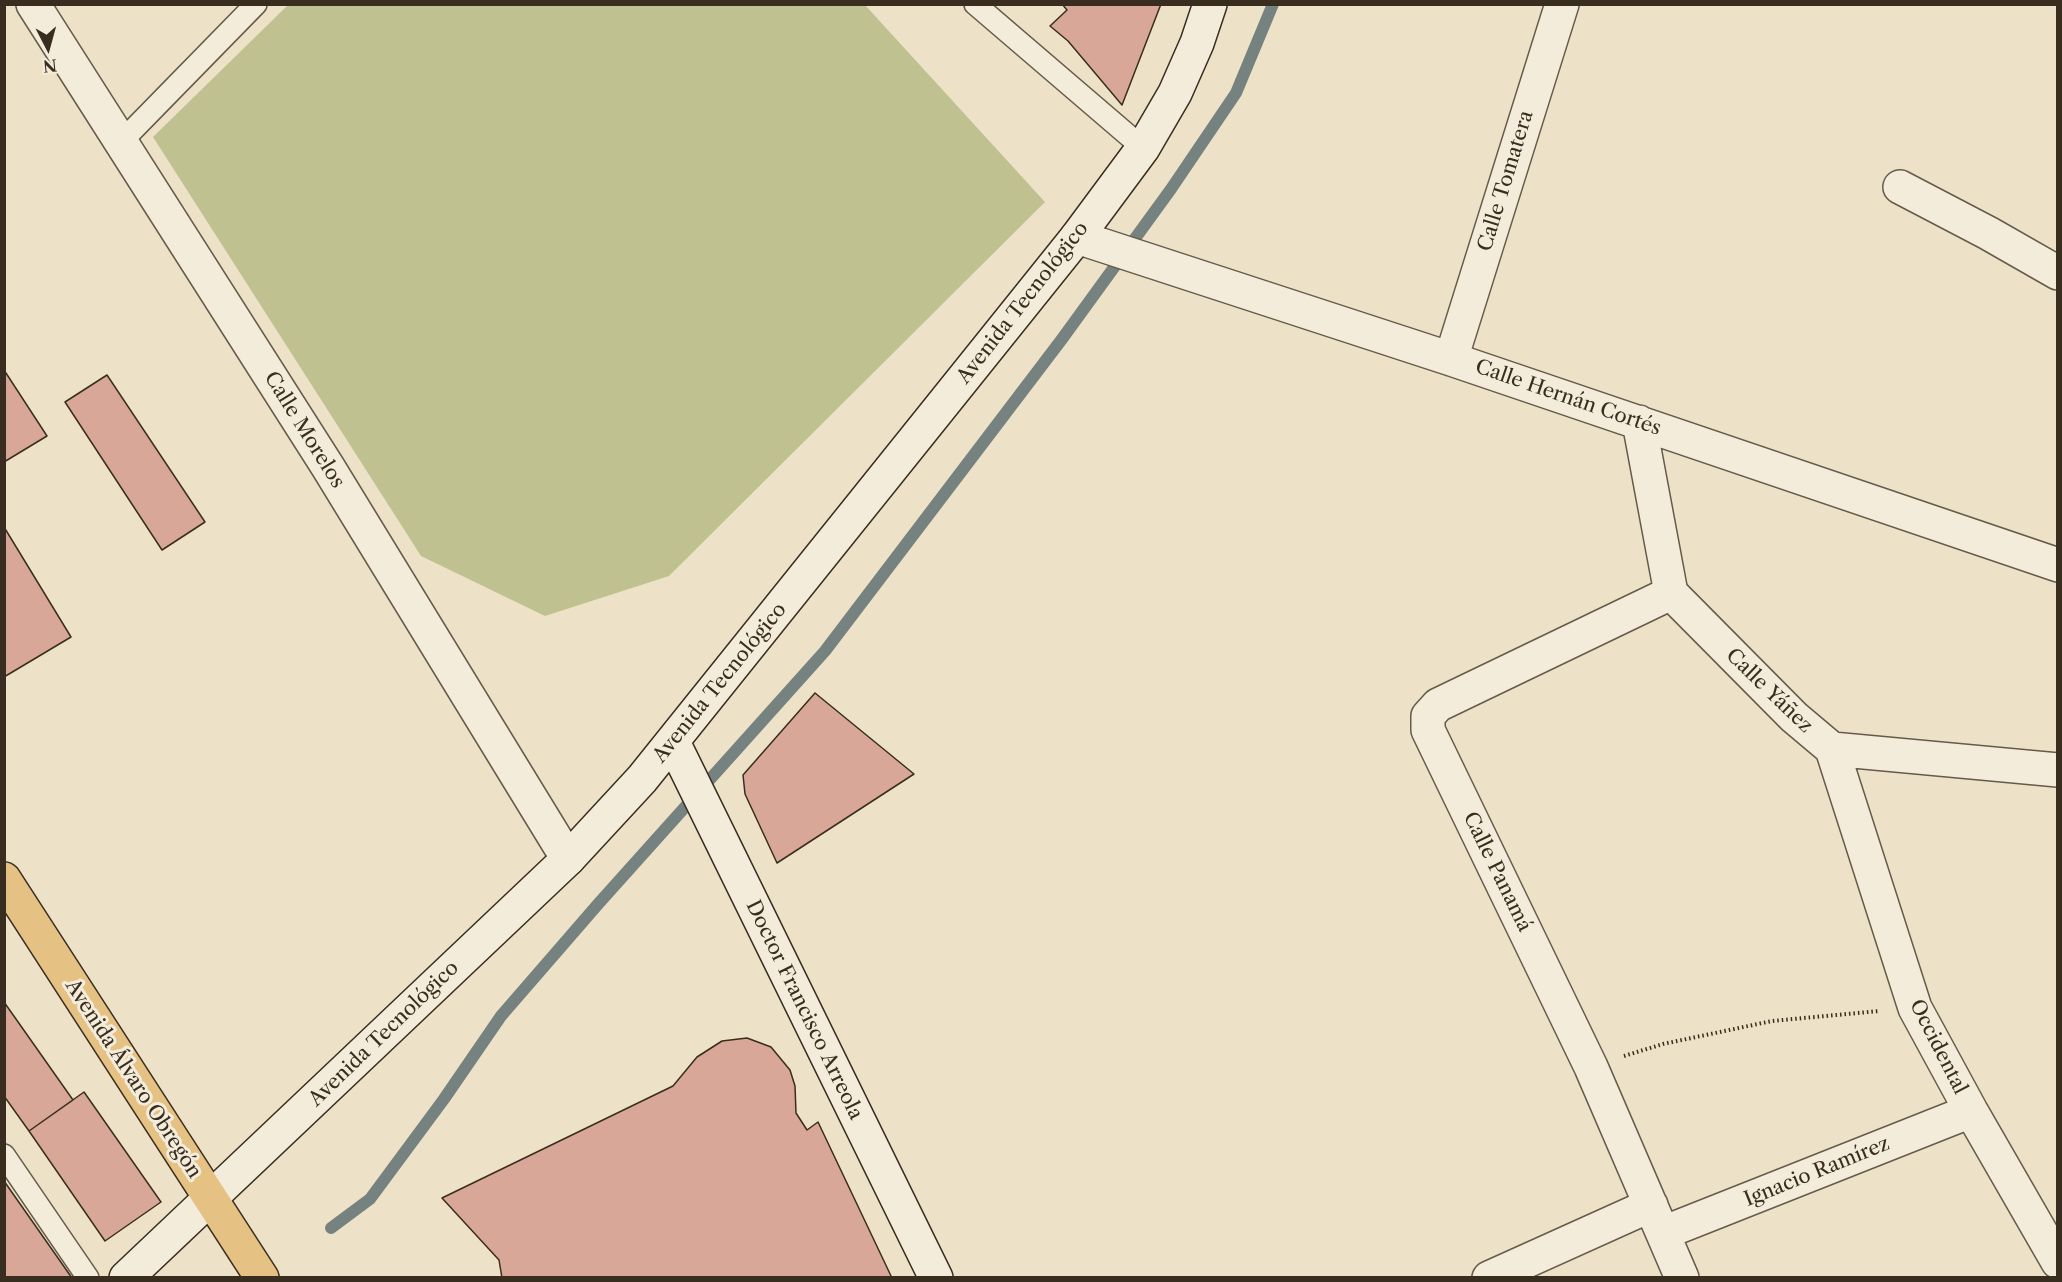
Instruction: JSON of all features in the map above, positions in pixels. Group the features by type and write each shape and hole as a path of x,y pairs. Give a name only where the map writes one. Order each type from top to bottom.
{"highway":[{"name":"Avenida Álvaro Obregón","path":"4,879 262,1278"}],"street":[{"name":"Calle Morelos","path":"33,4 334,477 568,859"},
{"name":"Avenida Tecnológico","path":"126,1278 568,859 619,805 673,742 1077,237 1143,148 1175,93 1197,43 1210,4"},
{"name":"Calle Tomatera","path":"1451,359 1562,4"},
{"path":"1900,187 2058,273"},
{"name":"Calle Hernán Cortés","path":"1077,237 1239,288 2058,565"},
{"path":"1639,422 1671,593"},
{"name":"Calle Yáñez","path":"1671,593 1794,717 1832,749"},
{"name":"Calle Panamá","path":"1671,593 1437,705 1428,716 1428,730 1591,1067 1682,1278"},
{"name":"Doctor Francisco Arreola","path":"673,742 936,1278"},
{"path":"1832,749 2058,770"},
{"name":"Occidental","path":"1832,749 1915,1008 1971,1111 2056,1255"},
{"name":"Ignacio Ramírez","path":"1488,1278 1971,1111"}],"lane":[{"path":"122,141 256,4"},
{"path":"975,4 1143,148"},
{"path":"4,1155 88,1278"}],"path":[{"path":"1591,1067 1663,1044 1772,1021 1915,1008"}],"green space":[{"path":"288,5 865,5 1045,202 669,576 545,616 421,556 153,137"}],"building":[{"path":"1062,4 1161,4 1122,105 1068,41 1050,26 1067,10"},
{"path":"4,370 47,436 4,462"},
{"path":"107,375 205,522 162,550 65,402"},
{"path":"4,527 71,637 4,677"},
{"path":"815,693 914,774 777,863 745,794 743,775"},
{"path":"4,1002 73,1100 29,1131 4,1096"},
{"path":"747,1038 771,1047 790,1070 795,1086 796,1113 807,1130 818,1122 892,1278 502,1278 499,1260 442,1198 673,1086 697,1057 722,1041"},
{"path":"84,1092 161,1202 105,1241 29,1131"},
{"path":"4,1181 72,1278 4,1278"}],"waterway":[{"path":"331,1228 370,1199 444,1099 501,1016 825,651 1062,339 1171,189 1236,93 1273,4"}]}
